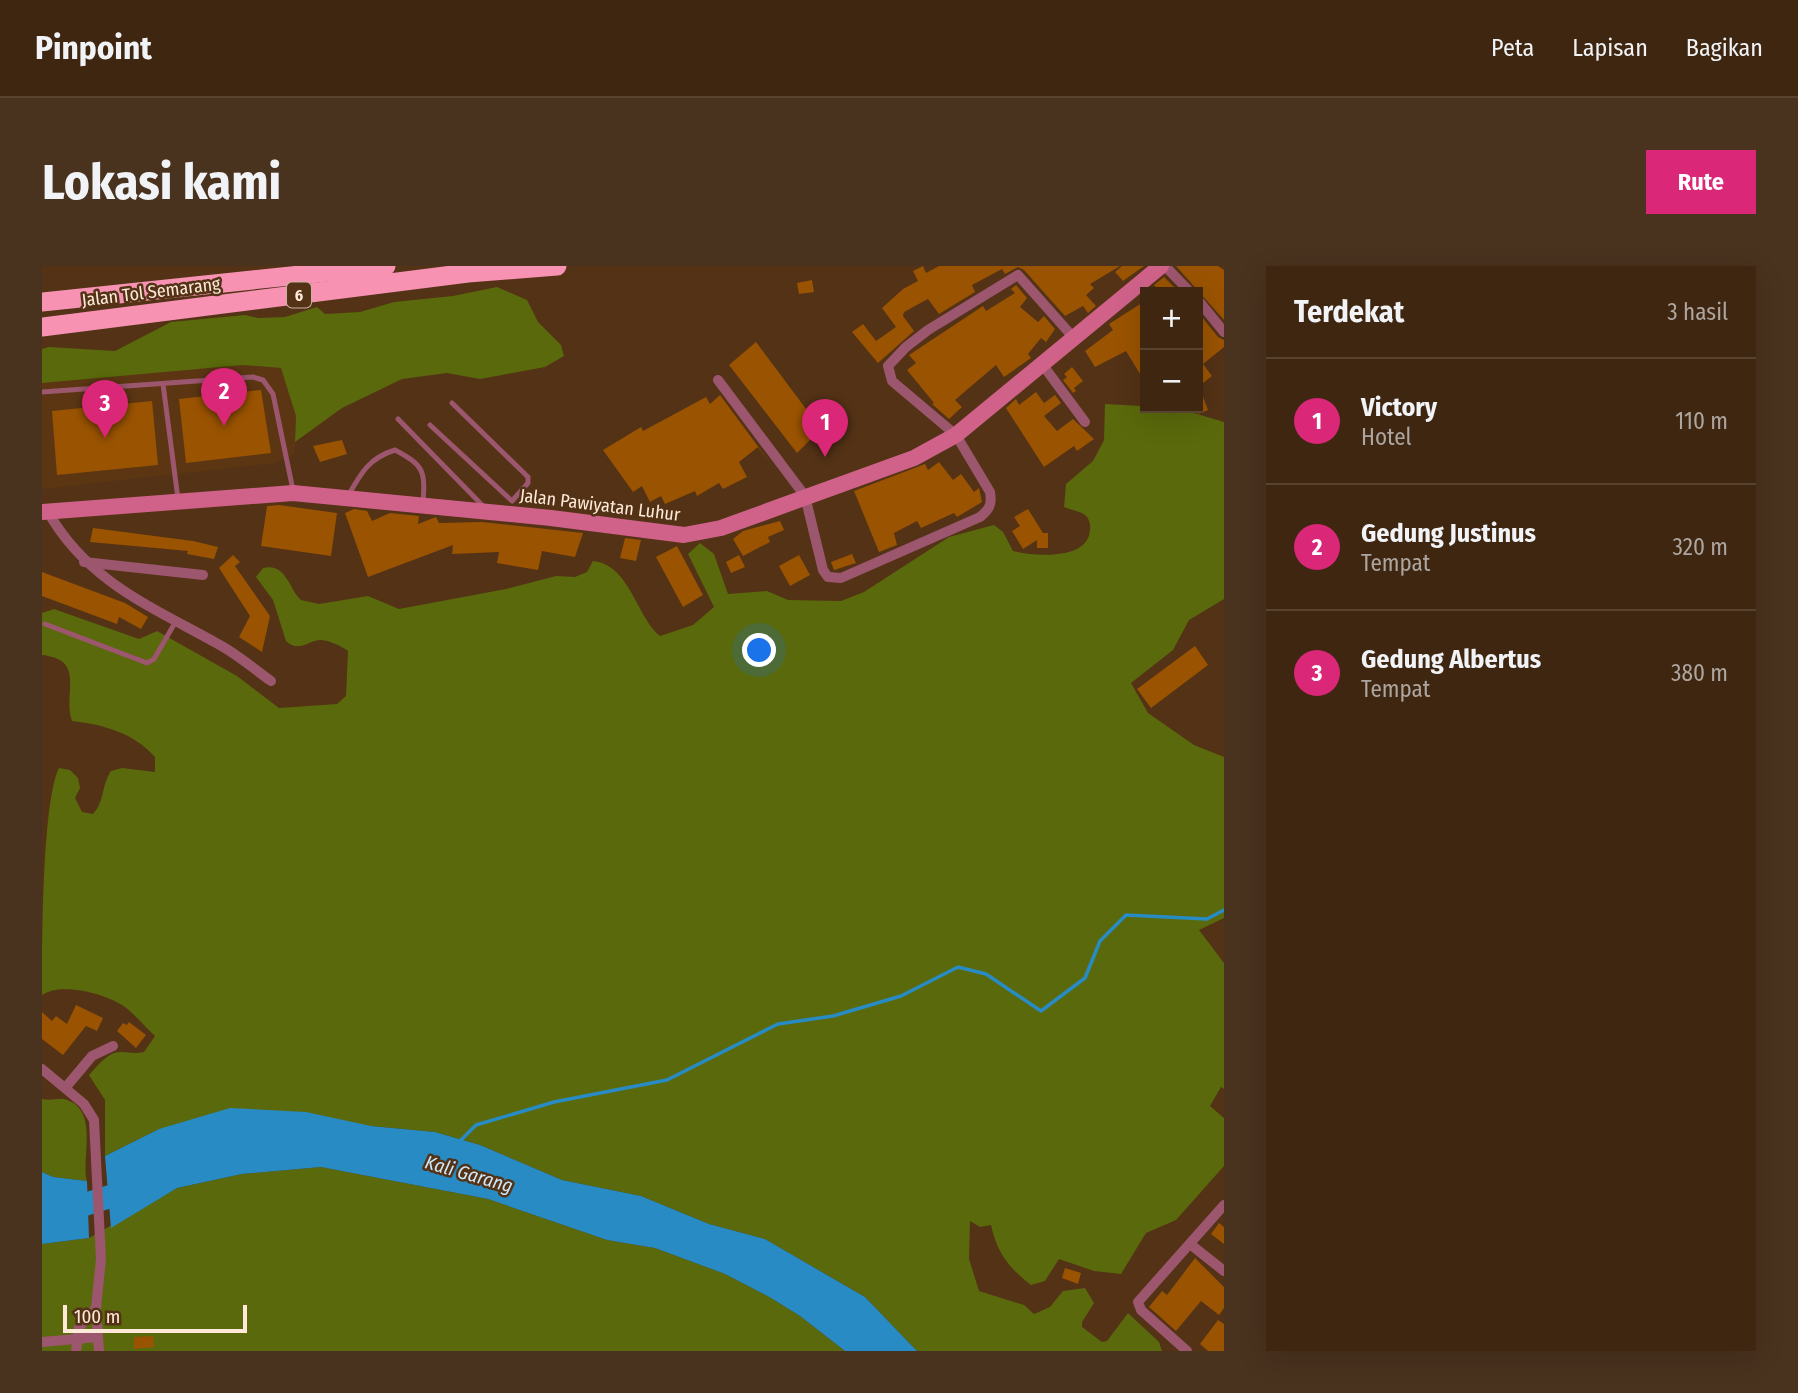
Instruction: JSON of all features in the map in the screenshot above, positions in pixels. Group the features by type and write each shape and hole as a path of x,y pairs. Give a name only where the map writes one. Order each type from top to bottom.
{"highway":[{"name":"Jalan Tol Semarang","path":"42,302 386,266"},
{"name":"Jalan Tol Semarang","path":"42,327 468,273 556,266"}],"main road":[{"name":"Jalan Pawiyatan Luhur","path":"45,512 293,493 489,513 511,508 684,535 721,528 914,458 956,435 1157,267"}],"street":[{"path":"1157,267 1183,287"},
{"path":"718,380 806,495 823,570 828,577 841,578 981,517 989,510 992,502 990,492 956,435 892,382 888,366 905,347 1018,275 1073,337"},
{"path":"1203,306 1224,332"},
{"path":"1042,364 1085,422"},
{"path":"45,512 84,562 117,587 221,646 271,681"},
{"path":"84,562 203,575"},
{"path":"66,1087 92,1056 113,1046"},
{"path":"42,1069 66,1087 94,1120 101,1259 96,1308 99,1351"},
{"path":"1187,1351 1141,1310 1138,1302 1224,1205"},
{"path":"1190,1244 1224,1271"},
{"path":"77,1345 79,1326 96,1308"},
{"path":"42,1342 77,1345 99,1337"}],"lane":[{"path":"42,392 253,377 263,380 273,394 293,493"},
{"path":"163,384 178,500"},
{"path":"429,425 511,508 528,483 528,477 452,403"},
{"path":"398,419 489,513"},
{"path":"347,499 363,469 377,456 395,450 415,461 425,475 423,507"},
{"path":"45,624 146,663 153,659 176,621"}],"shaded area":[{"path":"243,365 282,368 296,416 295,453 276,463 42,489 42,383"}],"green space":[{"path":"497,287 527,300 538,322 561,345 564,356 545,367 480,379 447,373 402,379 342,408 295,442 296,416 281,368 243,365 42,383 42,349 49,347 115,351 171,322 245,315 258,318 285,317 317,307 325,314 360,312 394,302 453,296"},
{"path":"1105,404 1140,406 1140,413 1194,413 1224,422 1224,599 1189,620 1173,650 1131,683 1148,713 1194,745 1224,757 1224,918 1199,930 1224,963 1224,1089 1221,1087 1210,1106 1224,1118 1224,1166 1176,1220 1146,1233 1121,1274 1094,1271 1059,1259 1045,1281 1031,1285 1005,1259 991,1225 980,1227 970,1221 969,1259 979,1291 1024,1305 1034,1314 1050,1307 1063,1291 1085,1288 1094,1303 1082,1322 1082,1327 1102,1342 1107,1341 1128,1313 1159,1342 1162,1351 917,1351 865,1297 765,1239 709,1224 641,1196 562,1180 480,1145 435,1132 371,1126 159,1129 105,1156 105,1100 89,1075 111,1054 144,1052 155,1036 126,1008 104,997 70,989 59,989 42,995 44,876 49,811 59,768 70,770 78,778 80,788 75,798 82,812 93,814 111,771 122,768 155,772 155,757 137,742 117,731 72,721 69,671 64,663 56,658 42,655 42,613 54,609 139,639 157,631 237,676 279,708 337,704 346,696 348,651 324,640 299,646 286,641 273,600 256,577 263,568 271,567 282,573 301,600 319,604 368,596 399,609 506,589 556,576 575,577 587,572 593,561 616,572 660,636 693,625 714,607 688,554 700,543 714,554 728,594 767,591 788,600 841,601 864,592 949,537 994,525 1003,532 1013,551 1046,555 1070,552 1087,540 1090,524 1083,514 1064,507 1066,484 1093,461 1104,440"},
{"path":"42,1099 64,1099 75,1104 82,1112 87,1134 87,1181 53,1177 42,1172"},
{"path":"321,1167 488,1199 607,1240 655,1248 725,1274 771,1298 800,1316 845,1351 42,1351 42,1244 89,1238 177,1188 242,1174"}],"water":[{"path":"230,1108 306,1112 371,1126 435,1132 480,1145 562,1180 641,1196 709,1224 765,1239 865,1297 917,1351 845,1351 800,1316 771,1298 725,1274 655,1248 607,1240 488,1199 321,1167 242,1174 177,1188 111,1228 105,1156 159,1129"},
{"path":"42,1172 53,1177 87,1181 89,1238 42,1244"}],"building":[{"path":"923,266 926,273 939,266 1120,266 1090,284 1094,288 1086,295 1096,306 1088,313 1083,306 1065,316 1024,270 1018,267 1005,274 1002,269 972,285 975,292 939,314 928,299 904,312 903,316 914,331 878,363 852,332 863,324 876,341 896,327 882,308 903,289 918,281 913,271"},
{"path":"1122,266 1144,266 1123,281 1115,272"},
{"path":"1176,266 1218,266 1224,270 1224,320 1203,296 1203,287 1195,287"},
{"path":"1164,277 1174,287 1156,287 1154,285"},
{"path":"812,280 814,292 799,294 797,283"},
{"path":"1016,285 1027,298 1020,307 1038,322 1044,316 1055,329 1046,342 1041,338 1028,354 1031,358 1004,377 996,365 955,400 962,407 949,419 932,404 934,403 907,370 916,363 909,355 983,306 986,311 1015,293 1011,289"},
{"path":"1140,304 1140,374 1126,351 1095,367 1085,351 1113,330 1109,324"},
{"path":"1203,318 1218,337 1224,340 1224,347 1203,364"},
{"path":"756,342 821,429 797,453 729,365"},
{"path":"1203,364 1212,376 1203,383"},
{"path":"1072,367 1083,381 1074,388 1076,391 1073,393 1063,380 1067,377 1064,374"},
{"path":"261,390 271,453 186,463 179,399"},
{"path":"1036,392 1044,403 1055,395 1061,403 1044,416 1057,431 1073,419 1094,439 1077,451 1074,446 1044,467 1006,408 1016,399 1019,405"},
{"path":"720,395 774,468 758,447 739,462 747,477 723,489 719,483 697,496 695,491 665,504 661,496 650,502 642,486 633,492 603,450 641,427 643,431 706,397 710,404"},
{"path":"1203,397 1208,410 1203,412"},
{"path":"152,401 158,465 57,475 52,411"},
{"path":"342,440 347,454 320,462 313,446"},
{"path":"939,462 953,480 961,474 974,492 979,488 982,502 957,517 954,513 921,528 917,521 894,533 897,545 879,552 854,491 925,464 928,470"},
{"path":"279,505 337,513 331,556 261,546 267,506"},
{"path":"354,509 367,511 372,521 390,513 419,516 418,524 436,517 439,523 482,522 583,533 575,557 542,551 538,570 497,563 499,552 452,554 453,545 368,577 345,513"},
{"path":"1028,509 1043,533 1048,533 1048,548 1037,548 1037,540 1023,549 1012,531 1020,526 1014,517"},
{"path":"780,521 784,530 768,537 770,542 743,556 733,539 743,531"},
{"path":"93,528 193,541 218,547 214,559 187,554 188,551 90,542"},
{"path":"625,538 641,540 636,561 620,558"},
{"path":"677,546 703,595 683,607 656,557"},
{"path":"852,554 856,563 834,570 831,562"},
{"path":"233,555 240,562 235,566 270,616 262,652 239,637 250,616 219,568"},
{"path":"739,555 745,567 731,573 726,562"},
{"path":"799,555 810,575 790,586 779,566"},
{"path":"42,572 125,603 148,617 141,629 119,617 117,624 42,596"},
{"path":"1195,646 1208,665 1151,708 1137,689"},
{"path":"76,1005 103,1018 97,1031 86,1026 63,1055 42,1039 42,1012 52,1021 56,1016 67,1024"},
{"path":"129,1022 146,1035 136,1048 117,1031 123,1023 127,1025"},
{"path":"1219,1223 1224,1227 1224,1244 1211,1234"},
{"path":"1195,1258 1224,1287 1224,1308 1219,1315 1201,1301 1176,1331 1149,1307 1162,1291 1167,1295"},
{"path":"1065,1268 1081,1273 1078,1284 1062,1278"},
{"path":"1218,1320 1224,1324 1224,1351 1208,1351 1200,1344"},
{"path":"153,1336 154,1347 134,1349 134,1337"}],"waterway":[{"path":"459,1142 476,1125 554,1102 667,1080 778,1024 833,1016 901,996 958,967 986,974 1041,1011 1085,978 1100,941 1126,915 1207,919 1224,910"},
{"name":"Kali Garang","path":"42,1218 137,1188"}],"place":[{"name":"Gedung Justinus","path":"224,426"},
{"name":"Gedung Albertus","path":"105,438"},
{"name":"Victory","path":"825,457"}]}
